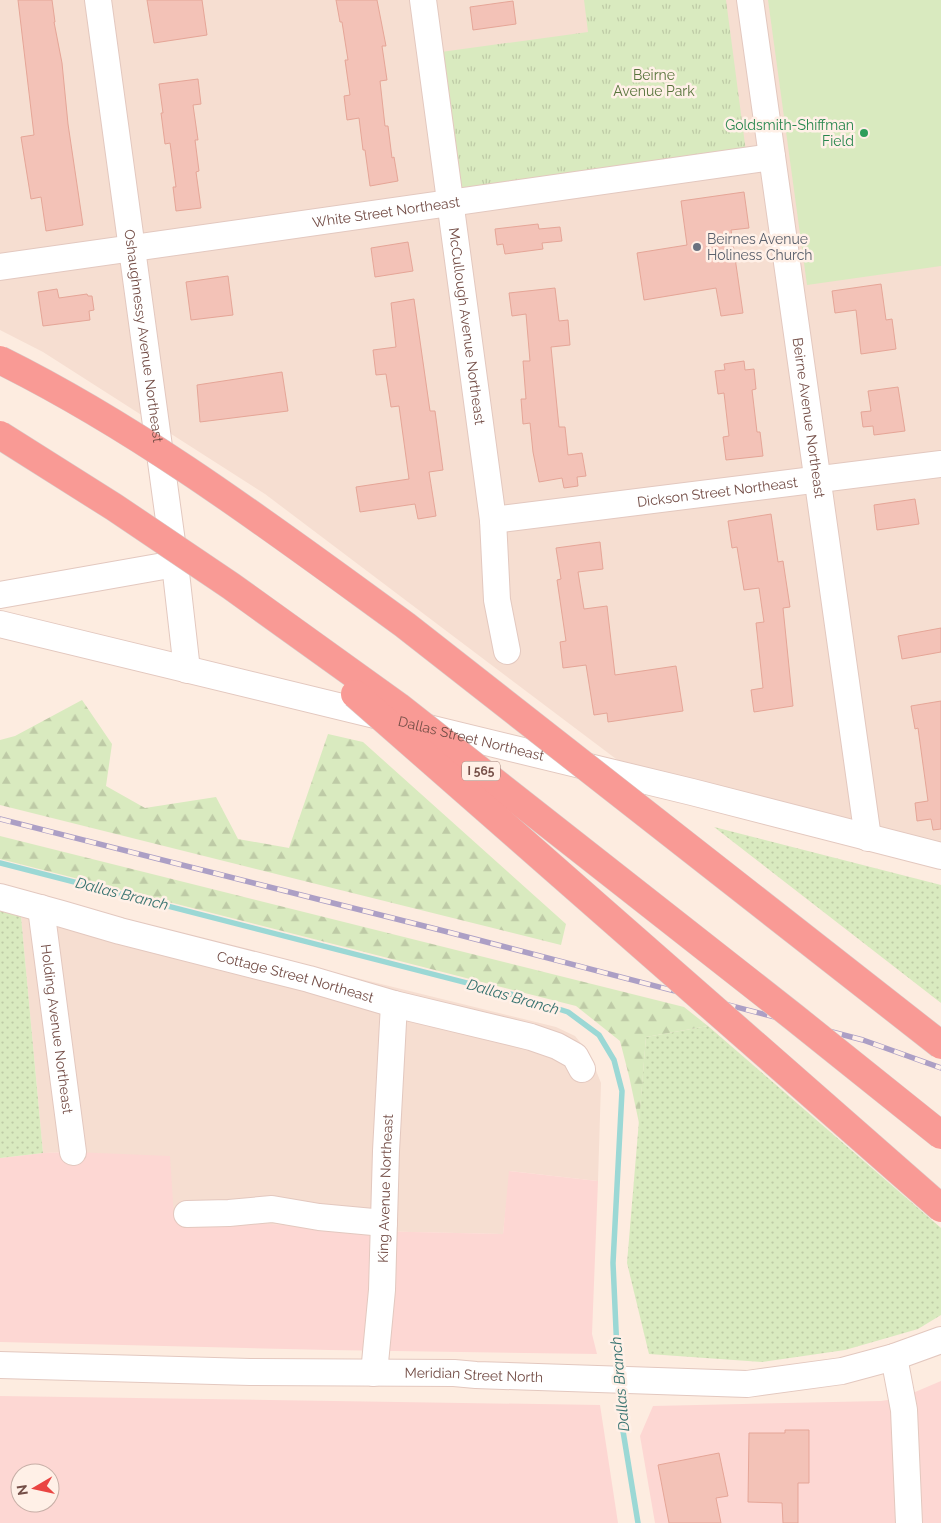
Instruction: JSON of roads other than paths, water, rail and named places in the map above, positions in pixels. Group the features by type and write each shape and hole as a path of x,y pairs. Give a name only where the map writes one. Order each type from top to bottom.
{"highway":[{"path":"0,360 115,422 214,486 314,558 405,625 941,1044"},
{"name":"I 565","path":"0,435 114,507 231,586 398,706 941,1135"},
{"path":"231,586 941,1208"}],"street":[{"name":"Oshaughnessy Avenue Northeast","path":"98,0 175,564 187,670"},
{"name":"McCullough Avenue Northeast","path":"423,0 493,520 497,600 507,651"},
{"name":"Beirne Avenue Northeast","path":"750,0 868,838"},
{"name":"White Street Northeast","path":"0,267 772,157"},
{"name":"Dickson Street Northeast","path":"493,520 941,464"},
{"path":"0,595 175,564"},
{"name":"Dallas Street Northeast","path":"0,624 692,792 941,856"},
{"name":"Cottage Street Northeast","path":"0,897 120,931 309,979 394,1004 532,1037 557,1046 575,1056 582,1069"},
{"name":"Holding Avenue Northeast","path":"42,908 73,1152"},
{"name":"King Avenue Northeast","path":"374,1373 382,1290 394,1004"},
{"path":"187,1214 272,1209 320,1217 384,1223"},
{"name":"Meridian Street North","path":"0,1365 250,1372 454,1373 747,1384 842,1371 894,1357 941,1340"},
{"path":"894,1357 904,1410 909,1523"}],"waterway":[{"name":"Dallas Branch","path":"0,863 514,995 568,1012 599,1035 614,1060 622,1091 613,1263 618,1374"},
{"name":"Dallas Branch","path":"619,1385 623,1431 638,1523"}],"railway":[{"path":"0,819 444,931 863,1040 941,1068"}],"place":[{"name":"Goldsmith-Shiffman Field","path":"864,133"},
{"name":"Beirnes Avenue Holiness Church","path":"697,247"}],"park label":[{"name":"Beirne Avenue Park","path":"654,84"}]}
